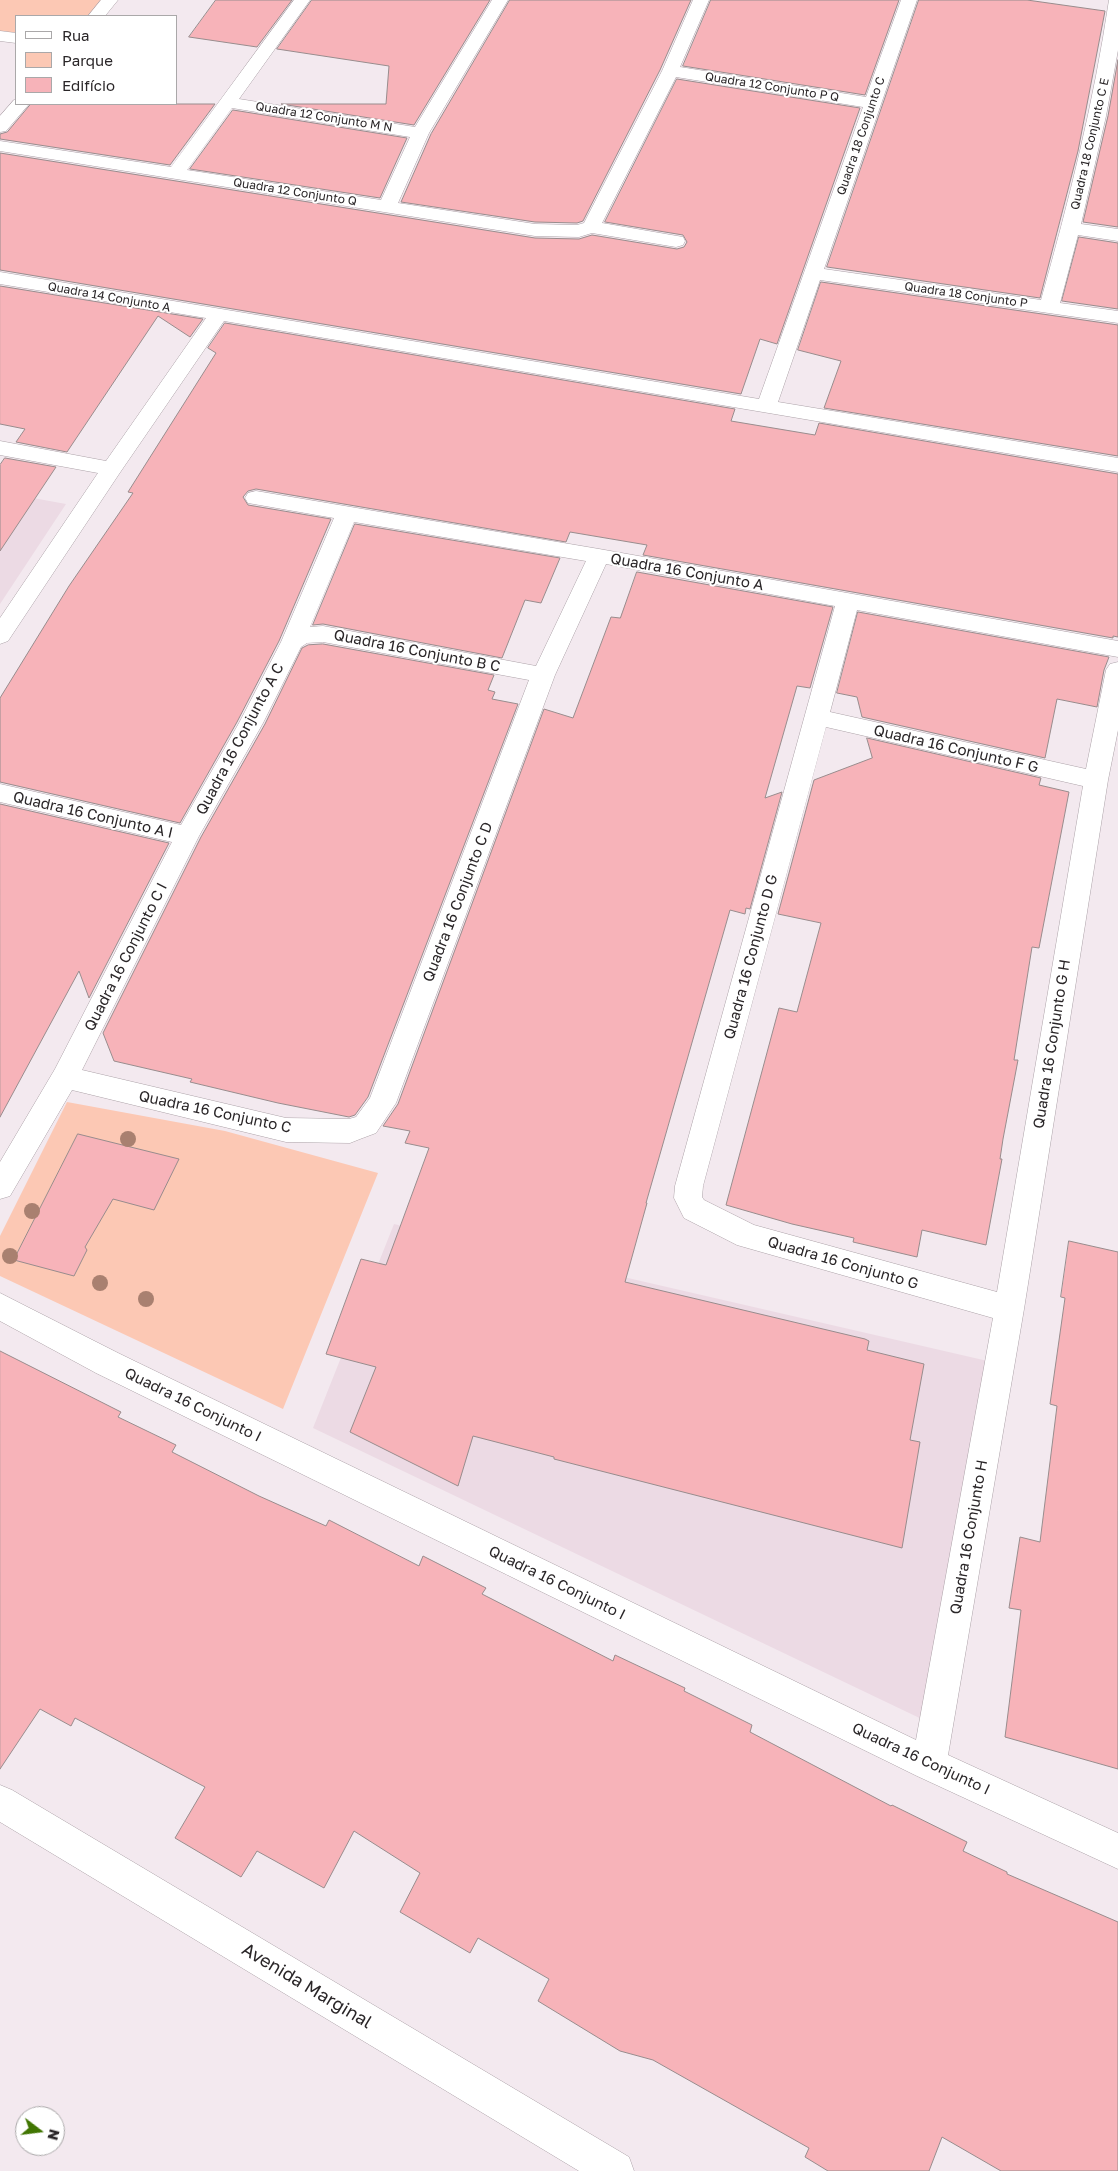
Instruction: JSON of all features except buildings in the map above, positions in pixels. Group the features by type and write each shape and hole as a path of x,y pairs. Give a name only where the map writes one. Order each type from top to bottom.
{"street":[{"path":"97,15 110,0"},
{"path":"175,174 302,0"},
{"path":"388,206 420,133 500,0"},
{"path":"591,227 670,71 701,0"},
{"name":"Quadra 18 Conjunto C","path":"766,407 909,0"},
{"name":"Quadra 18 Conjunto C E","path":"1049,306 1114,61 1117,0"},
{"path":"0,36 15,38"},
{"name":"Quadra 12 Conjunto P Q","path":"670,71 873,103"},
{"name":"Quadra 12 Conjunto M N","path":"228,102 420,133"},
{"path":"0,127 19,105"},
{"name":"Quadra 12 Conjunto Q","path":"0,146 535,230 579,231 591,227 676,241"},
{"path":"1070,228 1118,235"},
{"name":"Quadra 18 Conjunto P","path":"813,273 1118,317"},
{"name":"Quadra 14 Conjunto A","path":"0,278 218,316 1118,465"},
{"path":"0,636 111,470 218,316"},
{"path":"0,448 111,470"},
{"name":"Quadra 16 Conjunto A","path":"256,498 599,556 1118,650"},
{"name":"Quadra 16 Conjunto A C","path":"187,836 251,723 292,642 347,514"},
{"name":"Quadra 16 Conjunto C D","path":"366,1125 382,1103 543,675 599,556"},
{"name":"Quadra 16 Conjunto D G","path":"688,1198 688,1186 848,601"},
{"name":"Quadra 16 Conjunto B C","path":"292,642 302,635 323,634 543,675"},
{"name":"Quadra 16 Conjunto G H","path":"1008,1309 1096,780 1118,670"},
{"name":"Quadra 16 Conjunto F G","path":"817,717 1096,780"},
{"name":"Quadra 16 Conjunto A I","path":"0,793 187,836"},
{"name":"Quadra 16 Conjunto C I","path":"65,1077 187,836"},
{"path":"0,1187 65,1077"},
{"name":"Quadra 16 Conjunto C","path":"65,1077 286,1130 350,1130 366,1125"},
{"name":"Quadra 16 Conjunto G","path":"688,1198 694,1209 747,1236 1008,1309"},
{"name":"Quadra 16 Conjunto I","path":"0,1306 107,1363 929,1764 1118,1850"},
{"name":"Quadra 16 Conjunto H","path":"929,1764 1008,1309"},
{"name":"Avenida Marginal","path":"0,1802 615,2171"}],"shaded area":[{"path":"0,492 66,504 0,604"},
{"path":"394,1224 992,1362 930,1723 313,1428"}],"green space":[{"path":"0,0 105,0 91,15 15,15 15,33 0,31"},
{"path":"67,1102 225,1131 378,1173 283,1409 0,1276 0,1236"}]}
